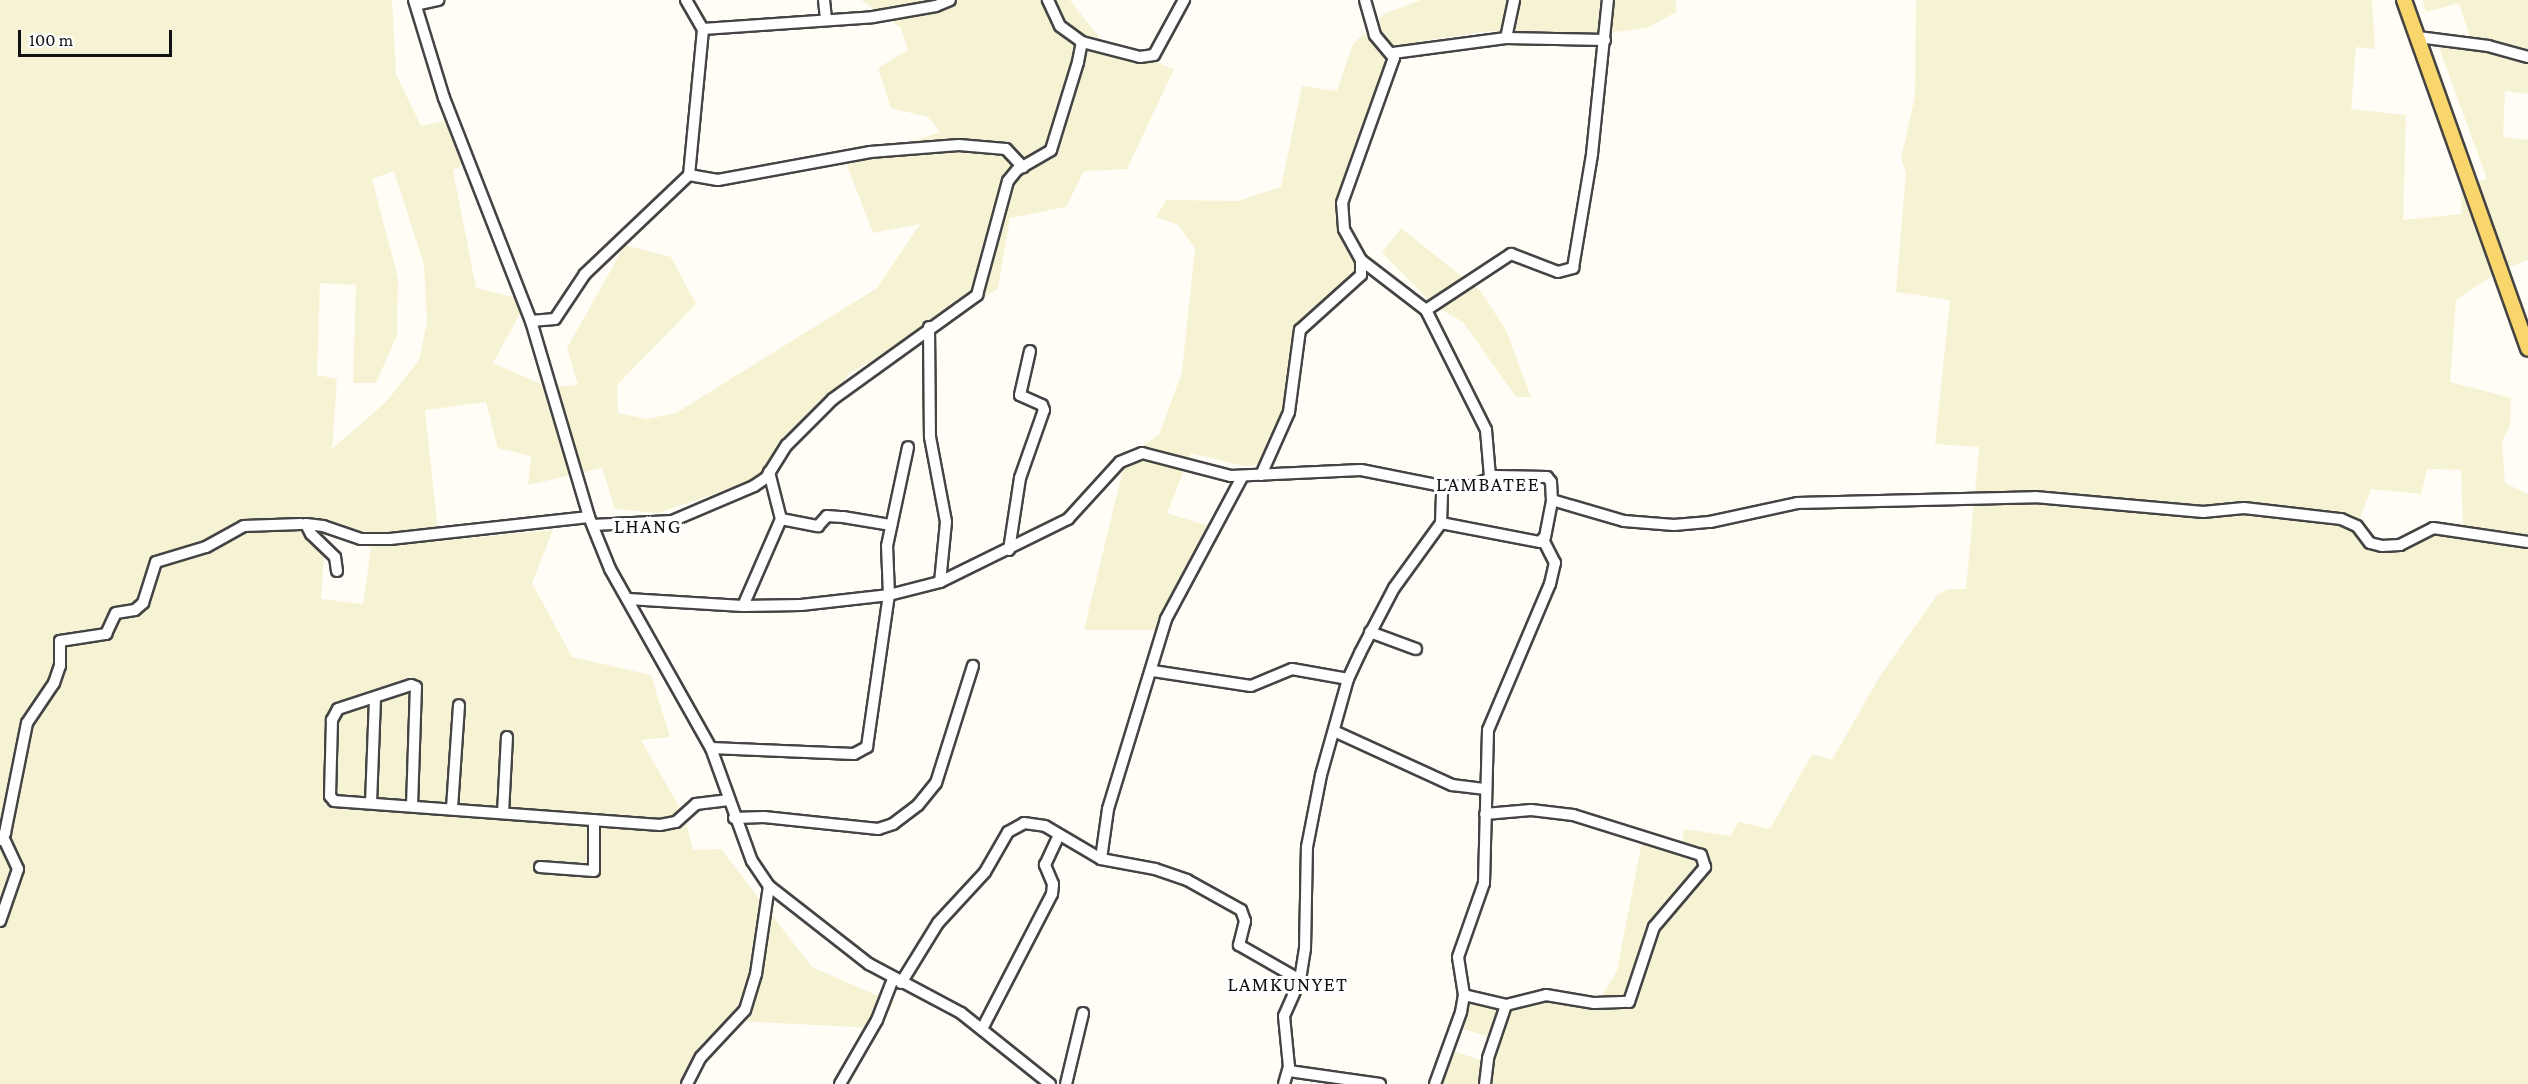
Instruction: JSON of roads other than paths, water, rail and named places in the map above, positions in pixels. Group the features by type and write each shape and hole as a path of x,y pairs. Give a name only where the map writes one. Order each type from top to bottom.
{"main road":[{"path":"2404,0 2523,320 2528,349"}],"street":[{"path":"438,0 415,3 441,88 531,321 591,521 628,599 711,748 734,818 752,861 769,886 897,981 961,1013 1050,1084"},
{"path":"531,321 555,319 585,274 689,176 703,29 686,0"},
{"path":"824,0 826,19"},
{"path":"703,29 873,17 950,0"},
{"path":"1048,0 1060,26 1082,42 1140,57 1154,55 1184,0"},
{"path":"1365,0 1377,39 1393,53 1506,38 1605,40"},
{"path":"1506,38 1514,0"},
{"path":"1426,310 1511,254 1558,272 1573,268 1605,40 1608,0"},
{"path":"2418,37 2488,46 2528,57"},
{"path":"337,571 335,556 311,534 306,524 323,526 361,539 390,540 591,521 672,521 754,486 769,472 791,442 833,399 929,327 977,295 984,281 1000,202 1012,175 1051,150 1082,42"},
{"path":"1393,53 1342,203 1344,229 1361,260 1426,310 1486,430 1490,477"},
{"path":"689,176 718,180 870,152 959,145 1006,149 1023,168"},
{"path":"1261,475 1289,412 1300,330 1357,282 1361,260"},
{"path":"929,327 930,437 945,513 940,582"},
{"path":"1009,550 1020,478 1044,410 1042,405 1020,395 1030,351"},
{"path":"711,748 854,754 864,750 889,595 887,546 908,447"},
{"path":"628,599 743,606 801,605 889,595 940,582 1068,519 1120,462 1135,453 1222,476 1242,477 1361,470 1442,486 1473,486 1490,477 1547,477 1551,482 1552,500 1543,540 1555,563 1488,730 1484,789 1484,883 1458,957 1464,995 1435,1084"},
{"path":"743,606 782,519 769,472"},
{"path":"1101,859 1108,809 1173,601 1242,477"},
{"path":"1284,1084 1289,1071 1284,1017 1300,980 1305,949 1307,846 1334,731 1348,679 1370,632 1394,588 1441,523 1442,486"},
{"path":"1552,500 1624,521 1674,525 1710,522 1797,503 2035,497 2203,512 2244,508 2341,519 2357,526 2370,543 2382,546 2400,545 2433,528 2528,542"},
{"path":"782,519 818,526 827,516 891,525"},
{"path":"1441,523 1532,541 1543,540"},
{"path":"0,921 18,869 2,839 26,727 60,666 60,641 106,634 116,614 135,610 147,598 151,569 156,562 206,547 244,526 301,524"},
{"path":"1370,632 1416,650"},
{"path":"734,818 764,817 878,829 893,824 918,805 936,783 973,666"},
{"path":"1153,671 1251,686 1292,669 1348,679"},
{"path":"412,806 416,687 411,685 338,710 332,720 331,799 371,803 660,825 676,822 696,804 729,800"},
{"path":"371,803 375,698"},
{"path":"452,808 459,705"},
{"path":"1334,731 1452,785 1484,789"},
{"path":"502,813 507,737"},
{"path":"1464,995 1506,1005 1546,995 1594,1003 1629,1002 1650,933 1706,863 1701,855 1669,842 1573,815 1531,810 1485,814"},
{"path":"540,867 594,871 594,820"},
{"path":"840,1084 878,1020 897,981 938,923 985,872 1008,832 1024,823 1045,826 1101,859 1155,869 1187,880 1241,910 1245,921 1239,945 1300,980"},
{"path":"982,1029 1052,894 1053,884 1045,866 1059,835"},
{"path":"687,1084 701,1057 745,1010 756,974 769,886"},
{"path":"1485,1084 1488,1058 1506,1005"},
{"path":"1066,1084 1083,1013"},
{"path":"1289,1071 1380,1084"}],"district":[{"name":"LAMBATEE","path":"1488,484"},
{"name":"LHANG","path":"648,526"},
{"name":"LAMKUNYET","path":"1288,984"}]}
